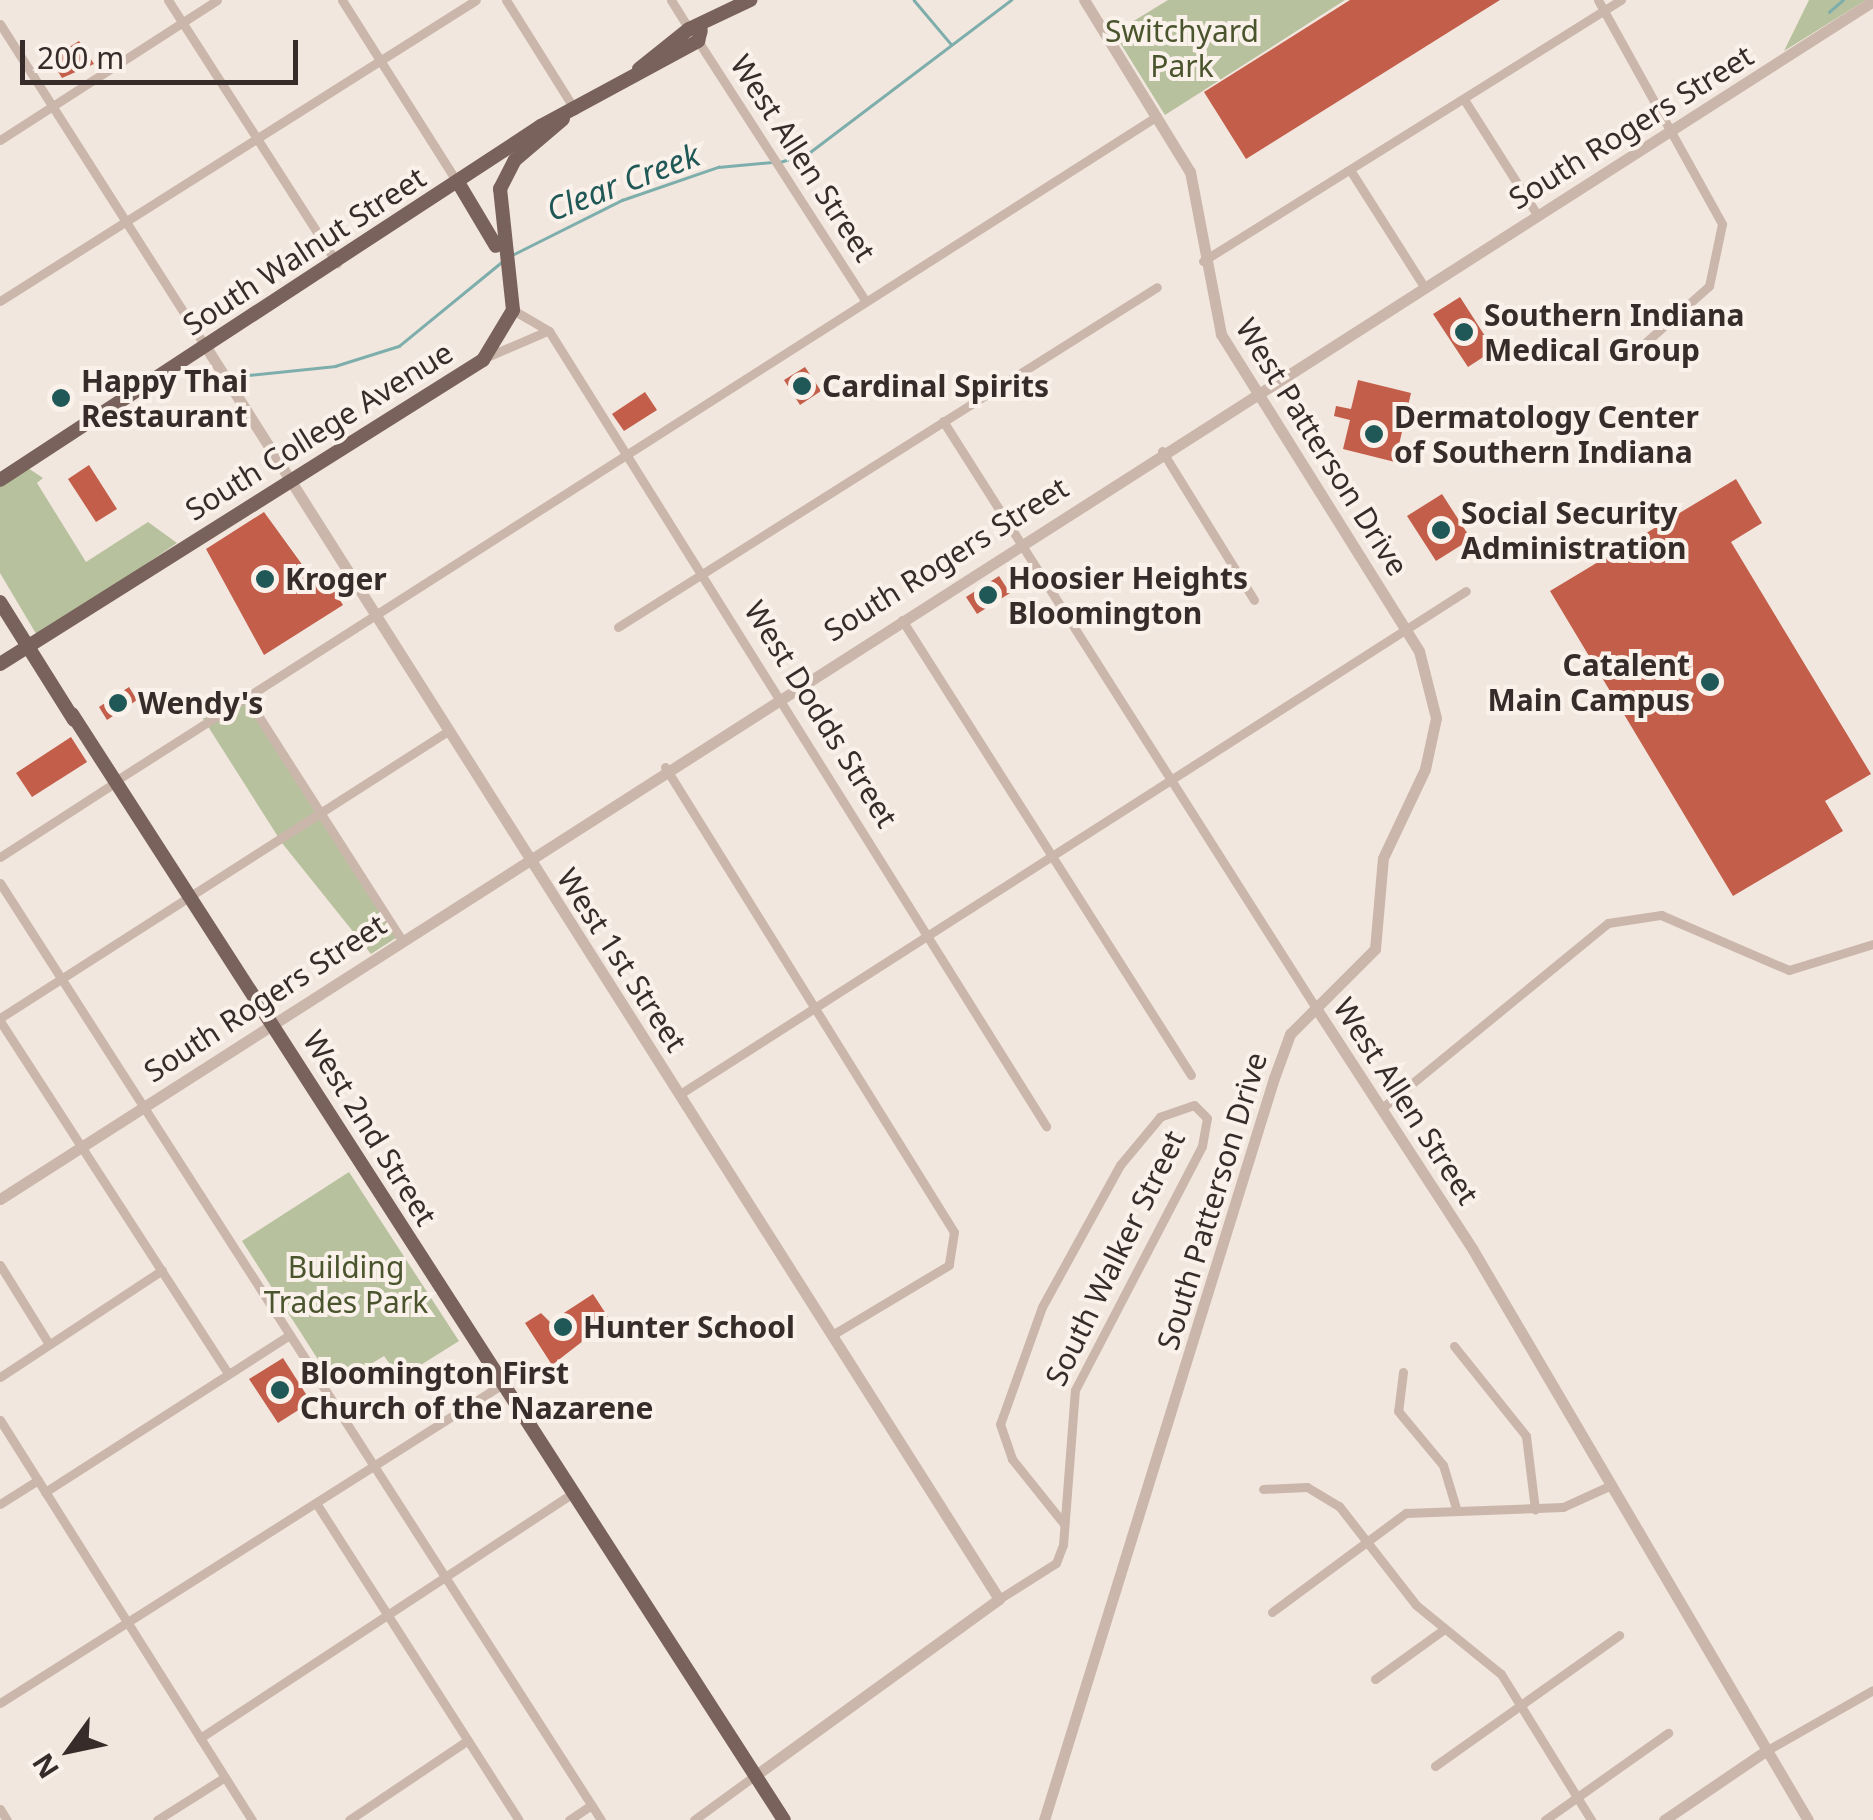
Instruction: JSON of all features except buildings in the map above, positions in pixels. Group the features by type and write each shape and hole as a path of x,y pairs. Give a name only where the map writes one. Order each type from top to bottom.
{"main road":[{"name":"South Walnut Street","path":"0,480 750,0"},
{"path":"497,239 505,174 569,114"},
{"path":"454,187 497,239 508,273 513,310"},
{"name":"South College Avenue","path":"0,664 483,360 513,310"},
{"name":"West 2nd Street","path":"0,602 784,1820"}],"street":[{"path":"168,0 337,263"},
{"path":"0,140 218,0"},
{"path":"342,0 454,187"},
{"path":"0,301 476,0"},
{"path":"506,0 569,114"},
{"name":"West Allen Street","path":"671,0 696,33 866,302"},
{"name":"West Patterson Drive","path":"1084,0 1190,172 1210,310 1406,630"},
{"path":"1598,0 1715,198 1718,260 1689,312 1646,342"},
{"path":"1203,261 1352,173 1621,0"},
{"name":"South Rogers Street","path":"0,1198 665,766 1873,2"},
{"path":"0,24 206,347"},
{"path":"1465,101 1538,216"},
{"path":"0,857 1157,116"},
{"path":"1352,173 1423,285"},
{"path":"618,627 1157,286"},
{"name":"West Dodds Street","path":"513,310 550,331 1046,1126"},
{"path":"483,360 533,330 550,331"},
{"name":"West 1st Street","path":"206,347 289,484 999,1599"},
{"name":"West Allen Street","path":"943,421 1023,540 1382,1108 1808,1820"},
{"path":"1162,451 1254,600"},
{"path":"680,1094 1176,781 1466,591"},
{"path":"900,618 1191,1075"},
{"name":"South Patterson Drive","path":"1044,1820 1290,1034 1375,949 1383,858 1435,732 1431,679 1406,630"},
{"path":"247,698 401,939"},
{"path":"228,1374 0,1020 448,731"},
{"path":"665,766 954,1232 957,1256 832,1335"},
{"path":"0,883 601,1820"},
{"path":"1382,1108 1608,923 1660,916 1789,970 1873,944"},
{"name":"South Walker Street","path":"694,1820 999,1599 1056,1563 1064,1524 1075,1390 1202,1146 1207,1118 1194,1105 1160,1117 1120,1165 1042,1307 1000,1424 1012,1459 1064,1524"},
{"path":"0,1265 49,1344"},
{"path":"0,1377 162,1270"},
{"path":"45,1492 290,1335"},
{"path":"1454,1346 1526,1436 1535,1509"},
{"path":"1403,1372 1398,1411 1443,1466 1456,1508"},
{"path":"0,1703 501,1385"},
{"path":"0,1420 252,1820"},
{"path":"0,1504 38,1480"},
{"path":"1272,1612 1367,1537 1406,1513 1456,1508 1535,1509 1607,1487"},
{"path":"1263,1488 1317,1491 1367,1537 1443,1630 1500,1674 1590,1820"},
{"path":"200,1738 571,1494"},
{"path":"316,1502 519,1820"},
{"path":"1375,1678 1443,1630"},
{"path":"1435,1766 1619,1635"},
{"path":"1664,1820 1764,1752 1873,1690"},
{"path":"1545,1820 1668,1733"},
{"path":"349,1820 468,1740"},
{"path":"157,1820 225,1777"},
{"path":"570,1820 592,1805"},
{"path":"0,1809 7,1820"}],"green space":[{"name":"Switchyard Park","path":"1168,0 1345,0 1165,115 1114,33"},
{"path":"1809,0 1866,0 1784,51"},
{"path":"28,468 43,478 37,483 86,562 148,522 177,543 38,637 0,573 0,487"},
{"path":"243,692 399,936 371,954 282,843 202,717"},
{"name":"Building Trades Park","path":"349,1172 459,1341 400,1378 384,1356 335,1386 242,1241"}],"waterway":[{"path":"914,0 951,44"},
{"name":"Clear Creek","path":"780,162 810,152 1011,0"},
{"path":"1829,12 1843,0"},
{"name":"Clear Creek","path":"514,254 622,200 718,167 772,162"},
{"name":"Clear Creek","path":"239,376 335,366 399,346 503,261"}],"place":[{"name":"Southern Indiana Medical Group","path":"1464,332"},
{"name":"Cardinal Spirits","path":"802,386"},
{"name":"Happy Thai Restaurant","path":"61,398"},
{"name":"Dermatology Center of Southern Indiana","path":"1374,434"},
{"name":"Social Security Administration","path":"1441,530"},
{"name":"Kroger","path":"265,579"},
{"name":"Hoosier Heights Bloomington","path":"988,595"},
{"name":"Catalent Main Campus","path":"1710,682"},
{"name":"Wendy's","path":"118,703"},
{"name":"Hunter School","path":"563,1327"},
{"name":"Bloomington First Church of the Nazarene","path":"280,1390"}]}
